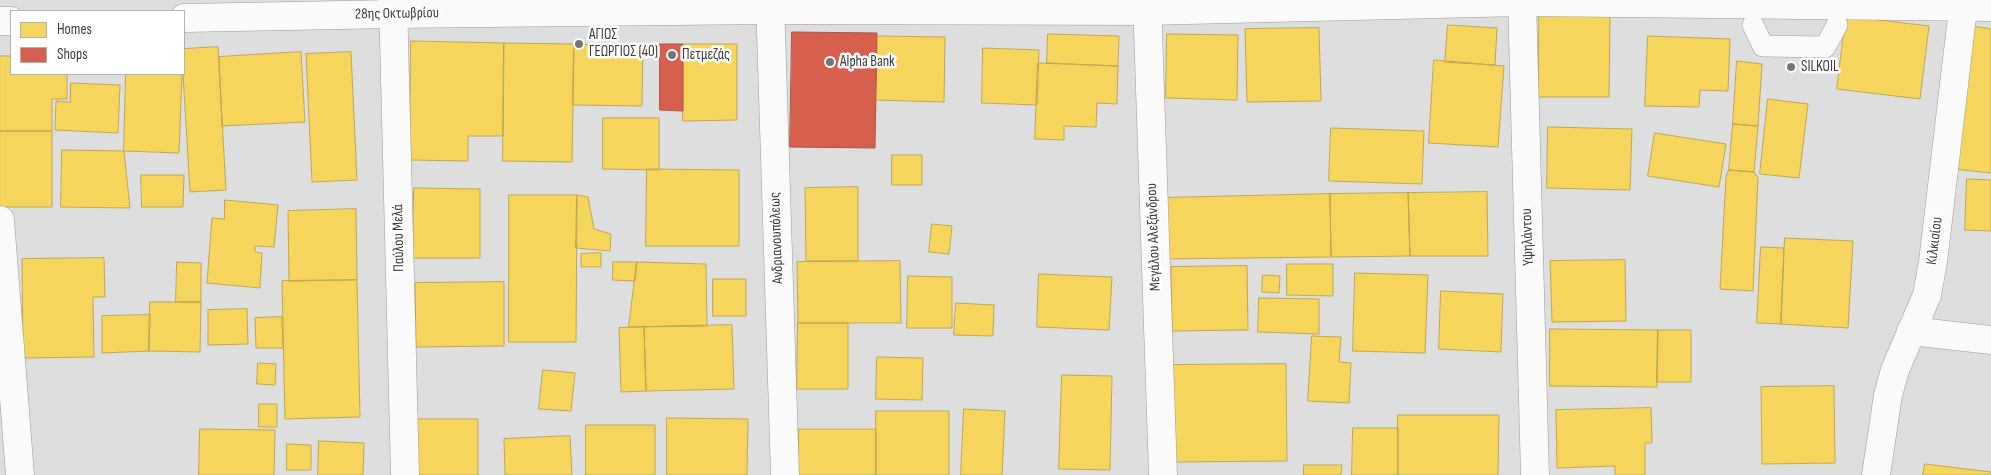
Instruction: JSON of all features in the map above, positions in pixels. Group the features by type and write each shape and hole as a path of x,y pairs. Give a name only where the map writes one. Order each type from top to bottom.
{"street":[{"name":"28ης Οκτωβρίου","path":"185,18 393,7 1147,5 1522,1 1964,3 1991,7"},
{"name":"Υψηλάντου","path":"1522,1 1535,475"},
{"name":"Κιλκισίου","path":"1876,475 1888,396 1895,370 1927,295 1933,262 1964,3"},
{"name":"Ανδριανουπόλεως","path":"770,5 785,475"},
{"name":"Μεγάλου Αλεξάνδρου","path":"1147,5 1163,475"},
{"name":"Παύλου Μελά","path":"393,7 405,475"},
{"path":"0,220 20,475"},
{"path":"1911,331 1991,340"}],"lane":[{"path":"1753,26 1763,46 1816,47 1825,47 1837,26"}],"building: Homes":[{"path":"1539,14 1610,14 1609,97 1539,97"},
{"path":"1846,16 1929,26 1920,99 1837,89"},
{"path":"1448,25 1497,28 1495,65 1445,62"},
{"path":"1972,26 1991,29 1991,173 1954,169"},
{"path":"1319,28 1321,101 1247,102 1245,29"},
{"path":"1048,34 1119,36 1118,66 1047,63"},
{"path":"1167,34 1238,35 1237,100 1166,98"},
{"path":"877,36 945,37 944,102 875,100"},
{"path":"1648,36 1730,39 1728,91 1700,90 1699,107 1645,106"},
{"path":"411,41 504,43 503,136 468,136 468,161 410,160"},
{"path":"504,43 574,44 572,162 503,161"},
{"path":"574,44 643,46 642,106 573,105"},
{"path":"683,44 737,44 737,120 683,121"},
{"path":"218,47 226,190 190,192 183,75 185,75 185,49"},
{"path":"983,48 1039,50 1037,105 982,103"},
{"path":"301,52 305,122 222,126 219,57"},
{"path":"351,52 357,180 312,182 306,54"},
{"path":"0,56 10,56 10,75 67,75 67,99 52,99 52,131 0,131"},
{"path":"1434,60 1504,66 1498,147 1429,143"},
{"path":"1737,61 1762,64 1758,126 1733,124"},
{"path":"1038,63 1118,66 1117,104 1097,103 1096,127 1064,126 1064,140 1035,139"},
{"path":"126,75 182,75 179,153 124,151"},
{"path":"71,83 120,85 118,133 55,130 56,101 70,102"},
{"path":"1768,99 1808,104 1799,178 1760,174"},
{"path":"603,118 659,118 659,170 603,169"},
{"path":"1733,124 1758,126 1754,172 1729,170"},
{"path":"1548,127 1632,129 1630,190 1547,188"},
{"path":"1331,128 1424,131 1422,184 1329,181"},
{"path":"0,131 52,131 52,207 0,207"},
{"path":"1655,133 1726,144 1719,187 1648,176"},
{"path":"62,150 124,151 130,208 61,207"},
{"path":"892,155 922,155 922,185 892,185"},
{"path":"647,169 739,170 739,246 646,246"},
{"path":"1729,170 1754,172 1758,178 1753,291 1720,289 1726,177"},
{"path":"141,175 184,175 183,207 142,207"},
{"path":"1967,179 1991,180 1991,231 1965,230"},
{"path":"858,187 858,261 806,261 805,188"},
{"path":"414,188 480,189 480,258 413,258"},
{"path":"1487,192 1488,256 1410,256 1408,193"},
{"path":"1408,193 1410,256 1331,257 1330,194"},
{"path":"1330,194 1331,257 1161,259 1161,198"},
{"path":"509,195 577,195 576,342 509,342"},
{"path":"577,195 588,197 594,229 611,234 610,251 576,248"},
{"path":"225,200 278,205 274,247 255,246 255,252 262,253 260,288 207,283 212,218 224,219"},
{"path":"356,209 357,280 289,281 288,211"},
{"path":"932,224 952,226 949,254 929,252"},
{"path":"1785,238 1853,241 1848,328 1781,324"},
{"path":"1761,247 1784,248 1781,324 1757,323"},
{"path":"601,253 601,267 581,267 581,254"},
{"path":"104,258 105,297 93,297 94,357 23,358 22,259"},
{"path":"1625,260 1626,321 1552,322 1550,261"},
{"path":"900,261 901,323 798,323 797,262"},
{"path":"177,262 201,263 201,302 176,302"},
{"path":"613,262 637,262 635,281 613,280"},
{"path":"637,262 706,264 707,326 629,327"},
{"path":"1287,264 1333,264 1333,296 1287,295"},
{"path":"1247,266 1248,330 1172,331 1171,267"},
{"path":"1355,273 1428,275 1425,353 1353,351"},
{"path":"1039,274 1112,277 1109,330 1037,327"},
{"path":"1263,275 1280,276 1279,293 1262,292"},
{"path":"908,276 952,277 952,328 907,328"},
{"path":"713,279 746,279 746,316 713,316"},
{"path":"357,280 360,417 285,419 282,281"},
{"path":"504,282 504,346 416,347 415,283"},
{"path":"1441,291 1503,294 1501,352 1439,349"},
{"path":"1259,298 1319,299 1319,334 1258,332"},
{"path":"150,302 201,302 200,352 149,351"},
{"path":"956,303 994,305 993,336 954,335"},
{"path":"247,309 248,344 208,345 208,310"},
{"path":"150,315 149,351 102,353 102,316"},
{"path":"282,317 283,348 256,348 255,318"},
{"path":"798,323 848,323 848,389 797,389"},
{"path":"732,325 734,389 646,391 644,327"},
{"path":"644,327 646,391 621,392 619,328"},
{"path":"1550,329 1658,330 1657,387 1550,386"},
{"path":"1658,330 1691,330 1691,382 1657,382"},
{"path":"1312,336 1341,337 1339,362 1351,363 1349,403 1308,401"},
{"path":"877,357 923,358 922,400 876,399"},
{"path":"258,363 276,364 275,385 257,384"},
{"path":"1286,364 1287,461 1172,462 1171,365"},
{"path":"543,370 575,373 571,411 539,409"},
{"path":"1062,375 1112,376 1110,470 1059,469"},
{"path":"1834,386 1835,463 1762,464 1761,387"},
{"path":"259,404 277,404 277,427 259,427"},
{"path":"1651,408 1652,443 1645,443 1645,475 1615,475 1615,466 1557,468 1556,410"},
{"path":"964,409 1005,411 1002,475 961,475"},
{"path":"876,411 949,411 949,475 876,475"},
{"path":"1398,415 1499,415 1498,475 1398,475"},
{"path":"667,418 748,419 747,475 667,475"},
{"path":"412,419 478,419 478,475 412,475"},
{"path":"586,425 655,425 655,475 586,475"},
{"path":"1353,428 1398,428 1398,475 1352,475"},
{"path":"200,429 275,430 274,475 199,475"},
{"path":"799,429 876,429 876,475 799,475"},
{"path":"570,436 572,475 505,475 504,439"},
{"path":"319,441 364,443 363,475 318,475"},
{"path":"287,444 311,445 311,470 287,470"},
{"path":"1925,464 1991,472 1991,475 1923,475"},
{"path":"1304,465 1342,465 1341,475 1304,475"}],"building: Shops":[{"path":"792,32 877,33 875,148 790,147"},
{"path":"660,44 683,44 683,111 660,110"}],"place":[{"name":"ΑΓΙΟΣ ΓΕΩΡΓΙΟΣ (40)","path":"579,44"},
{"name":"Πετμεζάς","path":"672,55"},
{"name":"Alpha Bank","path":"830,62"},
{"name":"SILKOIL","path":"1791,67"}]}
